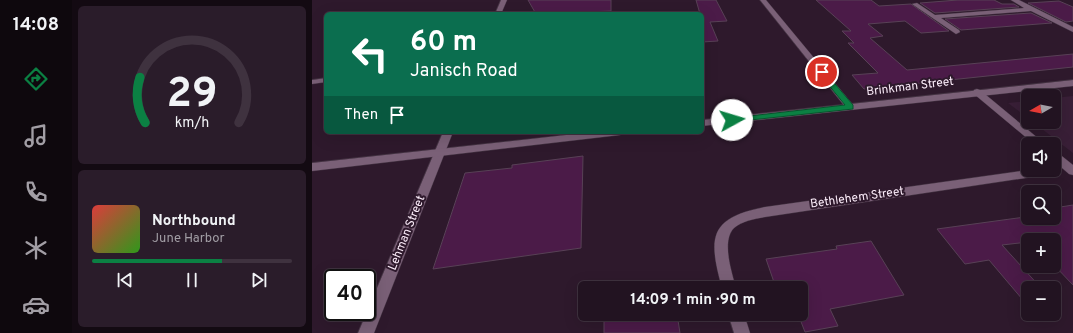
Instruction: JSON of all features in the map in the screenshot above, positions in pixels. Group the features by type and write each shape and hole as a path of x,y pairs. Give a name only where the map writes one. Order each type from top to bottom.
{"street":[{"path":"499,12 504,0"},
{"path":"762,0 850,107"},
{"path":"1015,0 1026,0"},
{"path":"1015,0 1073,30"},
{"path":"915,4 956,32"},
{"path":"934,16 1032,9"},
{"name":"Brinkman Street","path":"704,123 977,92 1073,83"},
{"path":"977,92 1032,137"},
{"name":"Lehman Street","path":"366,333 447,134"},
{"path":"312,167 602,134"},
{"path":"1061,161 1071,169"},
{"name":"Bethlehem Street","path":"1061,170 1071,169"},
{"name":"Bethlehem Street","path":"727,281 720,243 728,226 742,218 765,212 1021,175"},
{"path":"738,321 742,333"}],"lane":[{"path":"312,82 324,80"}],"shaded area":[{"path":"1073,96 1073,153 1061,144 1061,137 1052,137 1042,129 1061,129 1061,97"},
{"path":"1021,102 1021,113 1008,103"}],"building":[{"path":"528,0 611,0 611,11 535,12"},
{"path":"696,0 716,0 727,21 710,22 718,41 704,42 704,12 699,12"},
{"path":"816,0 871,0 879,6 911,4 949,31 921,33 905,21 868,24 883,36 870,38 907,70 1073,54 1073,67 864,89 852,75 878,73 848,43 854,43 842,31 851,31"},
{"path":"958,0 994,0 1002,4 1014,4 1019,7 935,13 920,3"},
{"path":"1059,1 1073,7 1073,21 1066,22 1028,3"},
{"path":"1031,13 1052,23 961,30 945,19"},
{"path":"583,156 581,248 433,269 465,173 512,168 512,165"},
{"path":"1073,205 1073,285 1061,272 1061,233 1021,233 1021,243 1002,245 1021,266 1021,273 1027,273 1035,281 1021,281 1021,298 989,260 965,264 937,229 1021,218 1021,225 1061,225 1061,207"},
{"path":"871,241 904,295 830,309 838,326 805,332 801,321 808,321 808,281 774,281 766,259 837,249 836,246"},
{"path":"604,321 678,321 680,333 604,333"}],"route":[{"path":"732,120 850,107 822,72"}]}
